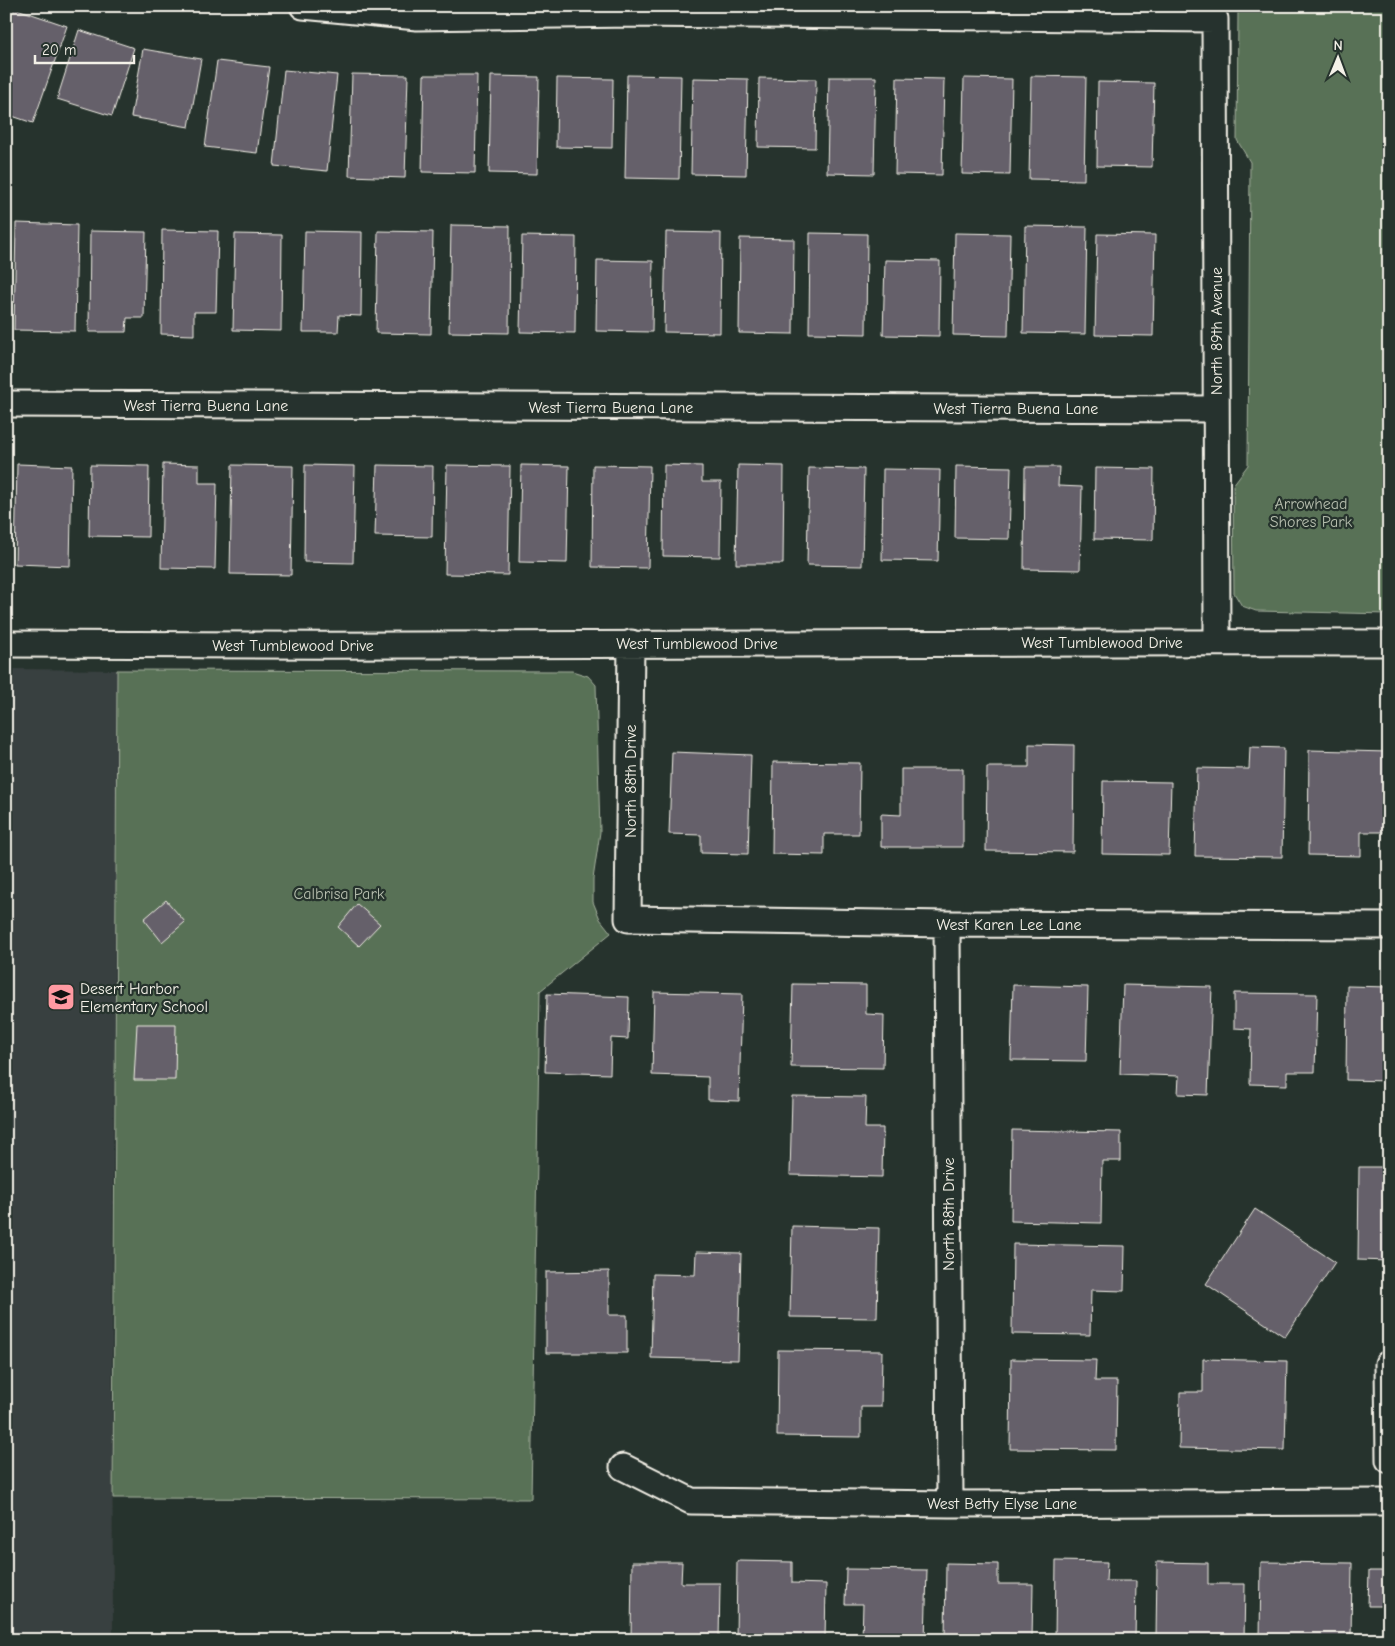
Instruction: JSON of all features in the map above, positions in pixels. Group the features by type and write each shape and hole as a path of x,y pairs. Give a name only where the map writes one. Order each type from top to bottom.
{"street":[{"path":"303,6 417,17 920,11"},
{"name":"North 89th Avenue","path":"920,11 1215,19 1217,642"},
{"name":"West Tierra Buena Lane","path":"6,404 1216,409"},
{"name":"West Tumblewood Drive","path":"6,644 258,646 631,643 1389,643"},
{"name":"North 88th Drive","path":"628,919 631,643"},
{"name":"West Karen Lee Lane","path":"628,919 947,924 1389,926"},
{"name":"North 88th Drive","path":"947,924 950,1504"},
{"path":"1388,1364 1389,1460"},
{"name":"West Betty Elyse Lane","path":"623,1467 691,1501 950,1504 1389,1502"}],"shaded area":[{"name":"Desert Harbor Elementary School","path":"6,669 117,670 112,1324 113,1640 6,1640"}],"green space":[{"name":"Arrowhead Shores Park","path":"1234,6 1389,6 1389,614 1256,611 1242,606 1234,593 1233,485 1248,465 1250,162 1237,140 1238,12"},
{"name":"Calbrisa Park","path":"117,670 572,671 588,676 596,685 600,832 593,879 593,902 600,919 611,933 540,991 531,1499 113,1498"}],"building":[{"path":"14,8 67,26 33,123 6,114 6,31"},
{"path":"79,30 134,48 112,116 57,99"},
{"path":"143,49 201,59 189,127 131,117"},
{"path":"217,61 269,67 257,153 205,147"},
{"path":"284,70 337,75 327,171 274,166"},
{"path":"352,74 408,75 405,178 349,176"},
{"path":"424,75 477,75 475,173 422,172"},
{"path":"627,75 681,76 679,179 625,178"},
{"path":"491,76 539,77 537,174 489,173"},
{"path":"1031,76 1086,77 1084,180 1029,179"},
{"path":"829,77 876,77 874,174 827,173"},
{"path":"557,78 613,79 612,148 556,147"},
{"path":"693,78 748,79 746,175 691,174"},
{"path":"759,78 816,79 815,148 758,147"},
{"path":"897,78 944,79 942,175 895,174"},
{"path":"964,78 1012,79 1010,175 962,174"},
{"path":"1098,82 1154,83 1152,167 1097,166"},
{"path":"16,223 77,225 75,331 14,330"},
{"path":"451,225 510,226 509,333 449,332"},
{"path":"1025,226 1087,227 1085,334 1023,333"},
{"path":"162,230 218,231 216,312 194,312 194,335 161,334"},
{"path":"90,231 146,232 144,318 127,318 126,332 89,332"},
{"path":"305,231 362,232 361,316 339,315 338,332 303,332"},
{"path":"378,231 433,232 431,334 376,333"},
{"path":"666,232 721,233 720,333 664,332"},
{"path":"810,233 867,234 866,334 809,333"},
{"path":"955,233 1010,234 1008,336 953,335"},
{"path":"235,234 282,235 281,331 233,330"},
{"path":"1097,234 1155,235 1153,336 1095,335"},
{"path":"522,236 576,237 575,333 520,332"},
{"path":"740,238 794,239 793,334 739,333"},
{"path":"597,260 653,261 652,332 596,331"},
{"path":"885,260 940,261 939,336 883,335"},
{"path":"17,464 72,466 70,566 15,564"},
{"path":"163,464 199,465 199,483 217,483 215,569 161,568"},
{"path":"90,465 149,466 148,537 89,536"},
{"path":"232,465 293,466 291,575 230,574"},
{"path":"305,465 355,466 353,563 304,562"},
{"path":"377,465 433,466 432,537 375,536"},
{"path":"447,465 510,466 508,575 445,574"},
{"path":"521,465 569,466 567,563 519,562"},
{"path":"593,465 650,466 648,568 592,567"},
{"path":"664,465 702,466 702,482 721,482 720,557 663,556"},
{"path":"738,465 784,466 783,564 736,564"},
{"path":"956,466 1011,467 1009,539 955,538"},
{"path":"1025,467 1059,467 1058,486 1082,487 1080,570 1024,569"},
{"path":"809,468 864,469 862,566 807,565"},
{"path":"1095,468 1154,469 1153,540 1094,539"},
{"path":"883,469 940,470 938,561 882,560"},
{"path":"1029,744 1074,745 1073,852 986,851 987,767 1029,767"},
{"path":"1250,747 1284,748 1282,857 1195,856 1197,768 1249,769"},
{"path":"1309,750 1388,752 1387,832 1361,832 1361,856 1308,855"},
{"path":"672,752 751,755 748,854 701,853 701,835 669,834"},
{"path":"773,762 860,763 859,834 824,834 824,855 772,854"},
{"path":"901,769 963,769 963,847 881,847 881,814 901,815"},
{"path":"1103,781 1171,782 1169,855 1102,854"},
{"path":"166,900 185,922 162,942 144,919"},
{"path":"357,904 380,924 359,946 338,927"},
{"path":"793,984 866,985 866,1014 884,1015 883,1068 791,1067"},
{"path":"1013,985 1088,987 1086,1061 1011,1060"},
{"path":"1123,985 1212,987 1208,1095 1178,1094 1179,1076 1120,1074"},
{"path":"1347,986 1389,987 1389,1081 1346,1080"},
{"path":"654,992 742,994 739,1101 708,1100 708,1077 652,1075"},
{"path":"1234,993 1317,994 1315,1072 1287,1072 1287,1085 1250,1084 1251,1029 1234,1028"},
{"path":"547,994 629,997 628,1039 611,1038 610,1074 545,1072"},
{"path":"137,1024 176,1024 175,1080 134,1080"},
{"path":"792,1096 866,1097 865,1128 883,1128 882,1177 790,1175"},
{"path":"1012,1130 1121,1132 1121,1161 1102,1161 1101,1223 1011,1221"},
{"path":"1359,1167 1389,1167 1389,1261 1358,1260"},
{"path":"1255,1209 1335,1262 1285,1337 1206,1284"},
{"path":"792,1226 879,1228 877,1318 790,1317"},
{"path":"1013,1244 1125,1246 1124,1291 1091,1290 1090,1335 1012,1334"},
{"path":"696,1252 741,1253 738,1360 651,1358 653,1274 695,1275"},
{"path":"609,1271 609,1315 627,1315 627,1353 546,1353 546,1272"},
{"path":"778,1350 882,1351 881,1407 861,1407 861,1437 777,1436"},
{"path":"1011,1359 1096,1360 1095,1381 1117,1381 1116,1450 1010,1449"},
{"path":"1203,1359 1287,1361 1285,1450 1179,1448 1180,1392 1203,1392"},
{"path":"737,1561 792,1562 792,1583 826,1584 825,1640 736,1640"},
{"path":"1056,1561 1107,1562 1106,1581 1136,1581 1135,1640 1055,1640"},
{"path":"632,1562 682,1562 681,1583 720,1583 719,1640 631,1640"},
{"path":"1157,1562 1208,1563 1208,1584 1245,1584 1244,1640 1156,1640"},
{"path":"1261,1562 1352,1563 1351,1640 1260,1640"},
{"path":"946,1563 998,1564 998,1584 1033,1584 1032,1640 945,1640"},
{"path":"846,1569 927,1570 925,1640 862,1640 863,1604 845,1604"},
{"path":"1369,1571 1389,1571 1389,1640 1388,1606 1368,1606"}],"place":[{"name":"Desert Harbor Elementary School","path":"61,997"}]}
